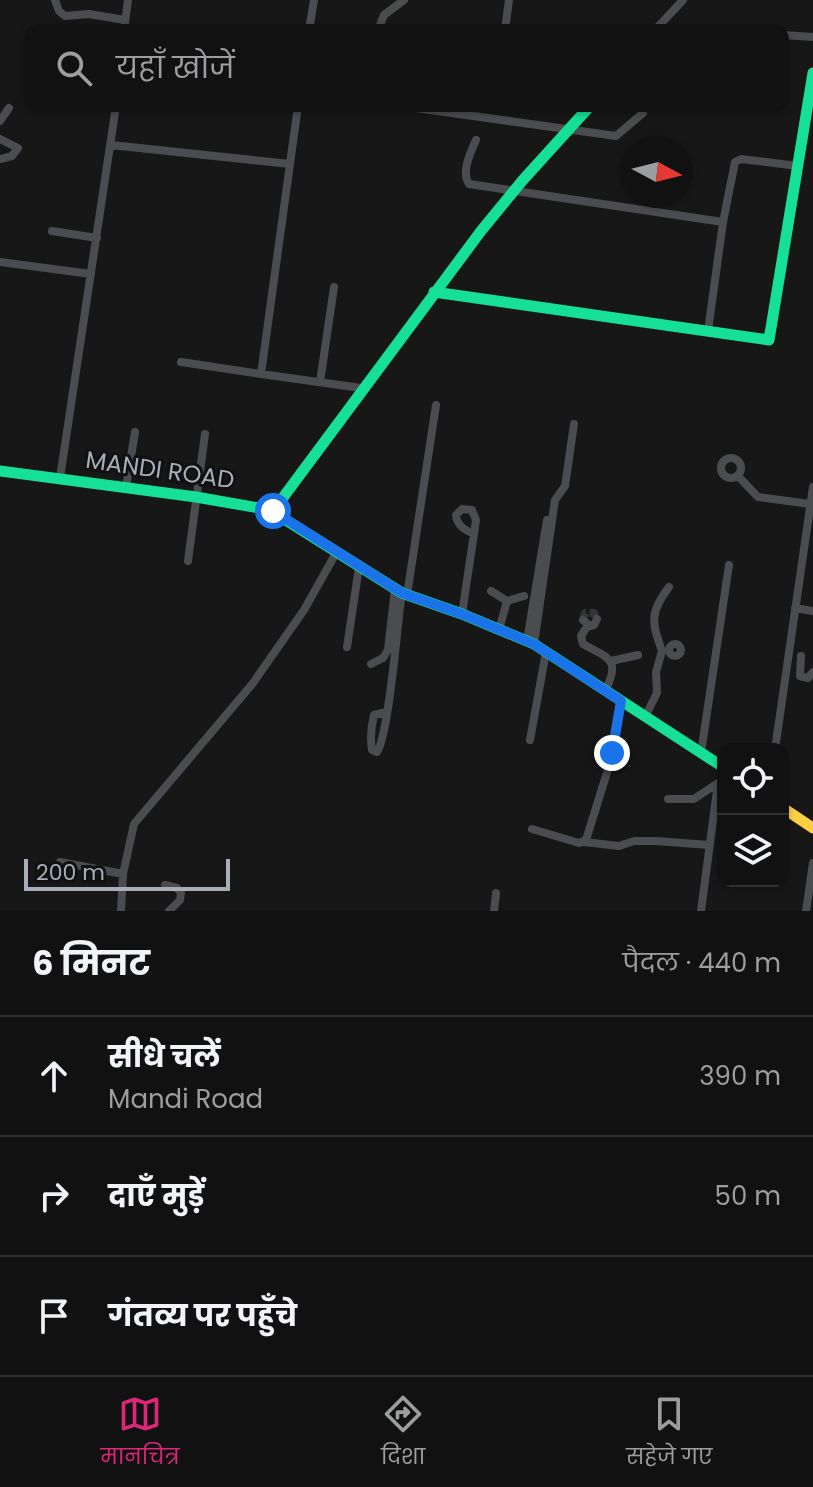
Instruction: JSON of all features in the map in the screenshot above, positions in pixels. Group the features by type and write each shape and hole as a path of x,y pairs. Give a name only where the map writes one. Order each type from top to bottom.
{"street":[{"path":"55,0 59,11 67,16 89,14 121,24"},
{"path":"124,24 128,0"},
{"path":"310,24 314,0"},
{"path":"380,24 384,15 404,0"},
{"path":"506,24 509,0"},
{"path":"661,24 683,0"},
{"path":"789,35 813,37"},
{"path":"434,292 770,339 813,73"},
{"path":"0,121 9,108"},
{"path":"60,478 115,112"},
{"path":"261,374 297,112"},
{"path":"444,112 616,136 643,113"},
{"path":"273,511 434,292 513,192 585,112"},
{"path":"0,139 18,148 15,154 0,159"},
{"path":"476,140 467,166 467,182 513,192 723,222"},
{"path":"111,145 290,164"},
{"path":"708,331 723,222 736,160 798,166"},
{"path":"52,231 97,238"},
{"path":"0,262 91,274"},
{"path":"320,382 334,287"},
{"path":"181,362 361,388"},
{"path":"386,712 402,592 436,405"},
{"path":"530,643 555,500 565,486 574,424"},
{"path":"126,487 135,432"},
{"path":"188,561 205,434"},
{"name":"MANDI ROAD","path":"0,471 196,497 273,511 402,592 462,614 546,652 717,763"},
{"path":"738,476 758,497 810,504"},
{"path":"776,743 813,488"},
{"path":"530,643 547,520"},
{"path":"462,614 474,534"},
{"path":"121,911 123,874 132,831 138,819 253,683 319,587 336,553"},
{"path":"701,753 729,565"},
{"path":"347,647 359,567"},
{"path":"645,717 657,693 656,672 666,651 654,634 654,617 658,602 669,587"},
{"path":"491,591 507,601 524,596"},
{"path":"371,664 383,658 388,650 402,592"},
{"path":"499,630 507,601"},
{"path":"795,608 813,611"},
{"path":"597,619 594,625 586,623 581,636 583,644 611,661 612,672 605,691"},
{"path":"530,740 546,652"},
{"path":"789,654 813,657"},
{"path":"611,661 638,655"},
{"path":"801,656 800,676 808,678 813,672"},
{"path":"584,842 606,775 621,701"},
{"path":"668,799 694,799 718,783 701,911"},
{"path":"789,812 813,828"},
{"path":"532,829 571,842 619,846 637,841 709,845"},
{"path":"60,862 123,874"},
{"path":"806,911 813,863"},
{"path":"165,885 177,888 181,893 180,900 169,911"},
{"path":"494,911 496,893"}],"tunnel":[{"path":"583,620 585,613 594,613 597,619"}],"traffic: fast":[{"path":"434,292 769,340 813,73"},
{"path":"273,511 481,231 585,112"},
{"path":"0,471 270,510 402,593 534,644 717,763"}],"traffic: slow":[{"path":"789,812 813,828"}],"route":[{"path":"273,511 402,593 534,644 621,701 612,753"}]}
